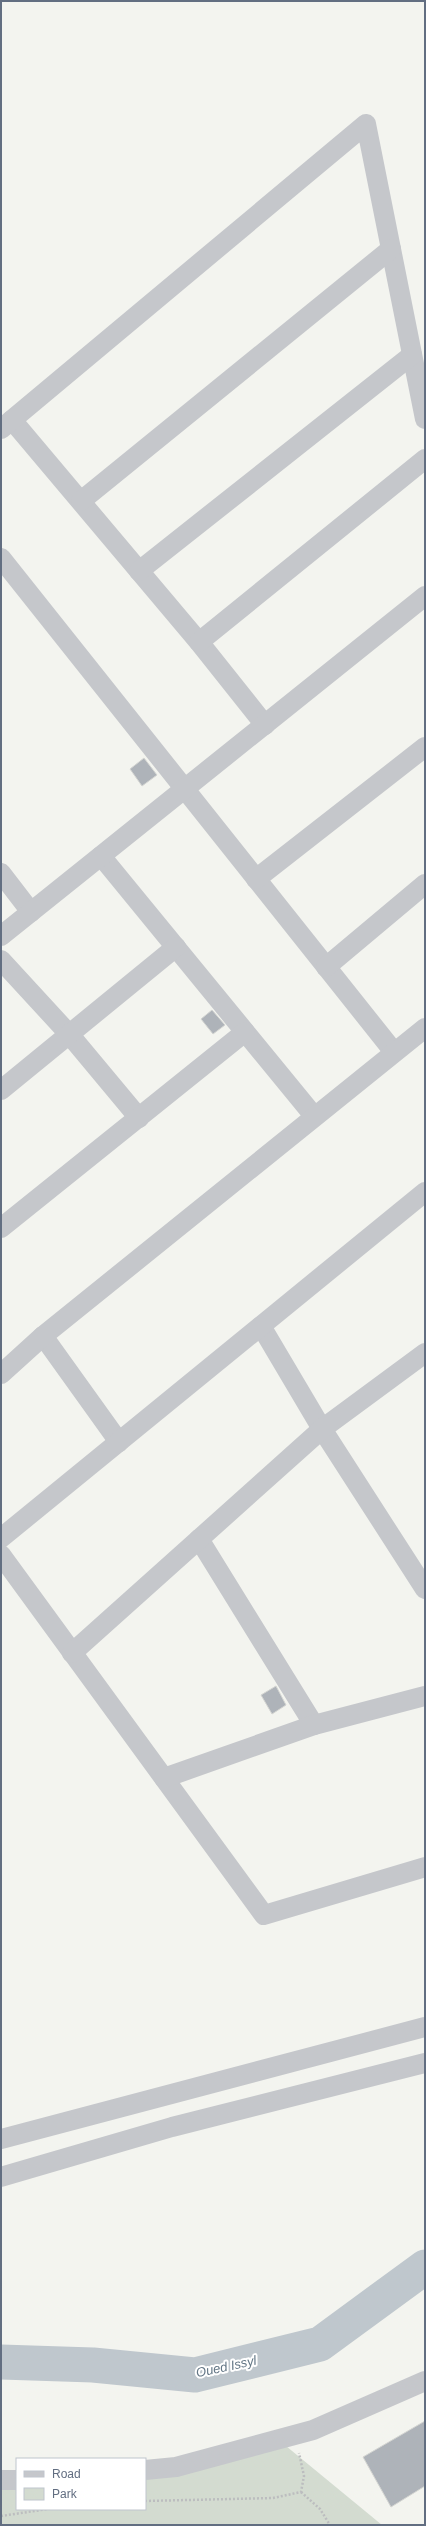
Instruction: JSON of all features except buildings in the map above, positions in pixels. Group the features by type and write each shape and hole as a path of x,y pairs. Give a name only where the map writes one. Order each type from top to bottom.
{"street":[{"path":"265,725 199,642 80,501 6,424 366,124 425,419"},
{"path":"80,501 390,249"},
{"path":"139,571 412,355"},
{"path":"199,642 425,459"},
{"path":"1,558 394,1052"},
{"path":"1,936 425,596"},
{"path":"256,879 425,747"},
{"path":"101,856 314,1116"},
{"path":"1,873 30,912"},
{"path":"326,967 425,884"},
{"path":"1,1090 176,947"},
{"path":"1,960 69,1034 139,1118"},
{"path":"1,1374 43,1336 425,1028"},
{"path":"1,1228 245,1032"},
{"path":"1,1538 425,1192"},
{"path":"261,1326 322,1429 425,1589"},
{"path":"43,1336 119,1442"},
{"path":"72,1653 322,1429 425,1353"},
{"path":"199,1539 314,1725"},
{"path":"1,1555 264,1915 425,1867"},
{"path":"164,1778 314,1725 425,1696"},
{"path":"1,2140 425,2027"},
{"path":"1,2177 172,2127 425,2063"},
{"path":"146,2470 176,2467 295,2435 364,2409 425,2381"},
{"path":"1,2480 16,2480"}],"path":[{"path":"295,2435 304,2476 301,2492"},
{"path":"146,2501 273,2498 301,2492"},
{"path":"301,2492 320,2510 330,2525"},
{"path":"1,2516 41,2510"}],"green space":[{"path":"286,2446 382,2525 1,2525 1,2481 16,2479 16,2510 146,2510 146,2463"}],"waterway":[{"name":"Oued Issyl","path":"1,2362 93,2365 195,2375 320,2344 425,2267"}]}
